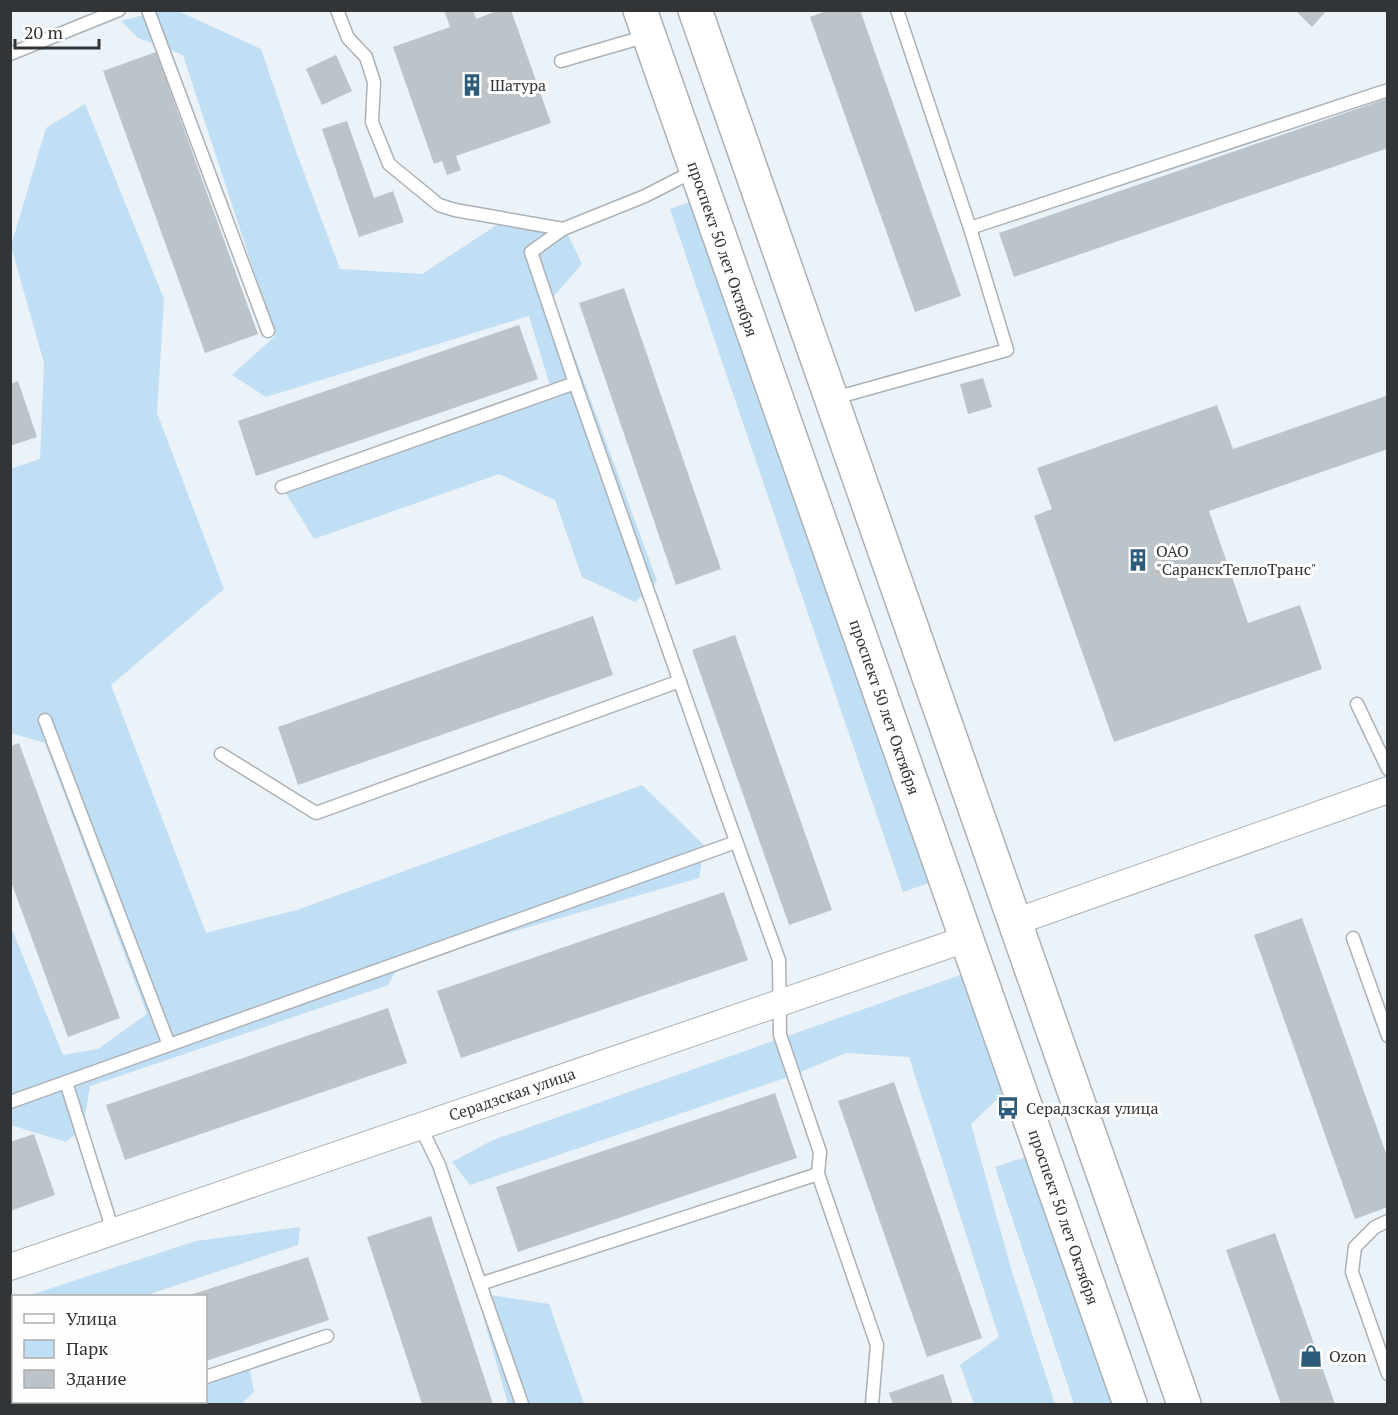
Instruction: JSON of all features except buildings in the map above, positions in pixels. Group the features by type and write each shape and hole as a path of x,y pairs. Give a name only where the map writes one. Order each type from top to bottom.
{"main road":[{"path":"695,10 1184,1404"},
{"name":"проспект 50 лет Октября","path":"644,23 1130,1404"},
{"name":"Серадзская улица","path":"966,939 1015,922"}],"street":[{"name":"Серадзская улица","path":"1015,922 1388,790"},
{"name":"Серадзская улица","path":"10,1267 966,939"}],"lane":[{"path":"10,54 119,10"},
{"path":"148,10 268,331"},
{"path":"337,10 348,38 366,57 374,82 372,123 389,164 439,205 454,210 563,229"},
{"path":"831,399 1006,350 970,228 897,10"},
{"path":"561,61 644,23"},
{"path":"970,228 1388,90"},
{"path":"696,170 645,196 563,229 531,252 779,960 780,1035 820,1152 818,1174 877,1345 872,1404"},
{"path":"282,487 575,383"},
{"path":"221,754 316,813 680,681"},
{"path":"1357,704 1388,769"},
{"path":"45,720 169,1045"},
{"path":"10,1102 736,842"},
{"path":"1353,938 1388,1036"},
{"path":"66,1082 113,1231"},
{"path":"420,1126 439,1165 522,1404"},
{"path":"480,1284 818,1174"},
{"path":"1388,1221 1375,1227 1355,1247 1352,1272 1388,1374"},
{"path":"207,1377 327,1336"}],"green space":[{"path":"159,11 178,11 261,49 340,269 422,274 506,219 568,235 582,264 553,297 657,581 635,602 582,577 555,500 499,474 314,539 282,487 553,396 529,316 266,397 232,375 275,336 183,55 138,38 121,21"},
{"path":"85,104 164,299 157,413 224,589 111,685 206,933 297,910 642,785 704,845 699,878 400,964 388,985 90,1086 83,1128 66,1142 11,1125 11,927 63,1055 98,1049 147,1014 45,743 11,733 10,469 40,459 44,363 11,246 46,128"},
{"path":"696,200 929,883 903,892 670,209"},
{"path":"966,973 1007,1090 971,1124 1012,1272 1055,1404 974,1404 960,1365 999,1337 909,1057 846,1053 788,1077 470,1185 452,1162 493,1140"},
{"path":"1032,1155 1117,1404 1074,1404 995,1167"},
{"path":"300,1227 298,1245 147,1295 30,1295 196,1241"},
{"path":"490,1295 549,1304 584,1404 508,1404 483,1316"},
{"path":"249,1365 254,1392 241,1404 136,1404 207,1403 207,1380"}],"place":[{"name":"Шатура","path":"472,85"},
{"name":"ОАО \"СаранскТеплоТранс\"","path":"1138,560"},
{"name":"Серадзская улица","path":"1008,1108"},
{"name":"Ozon","path":"1311,1356"}]}
